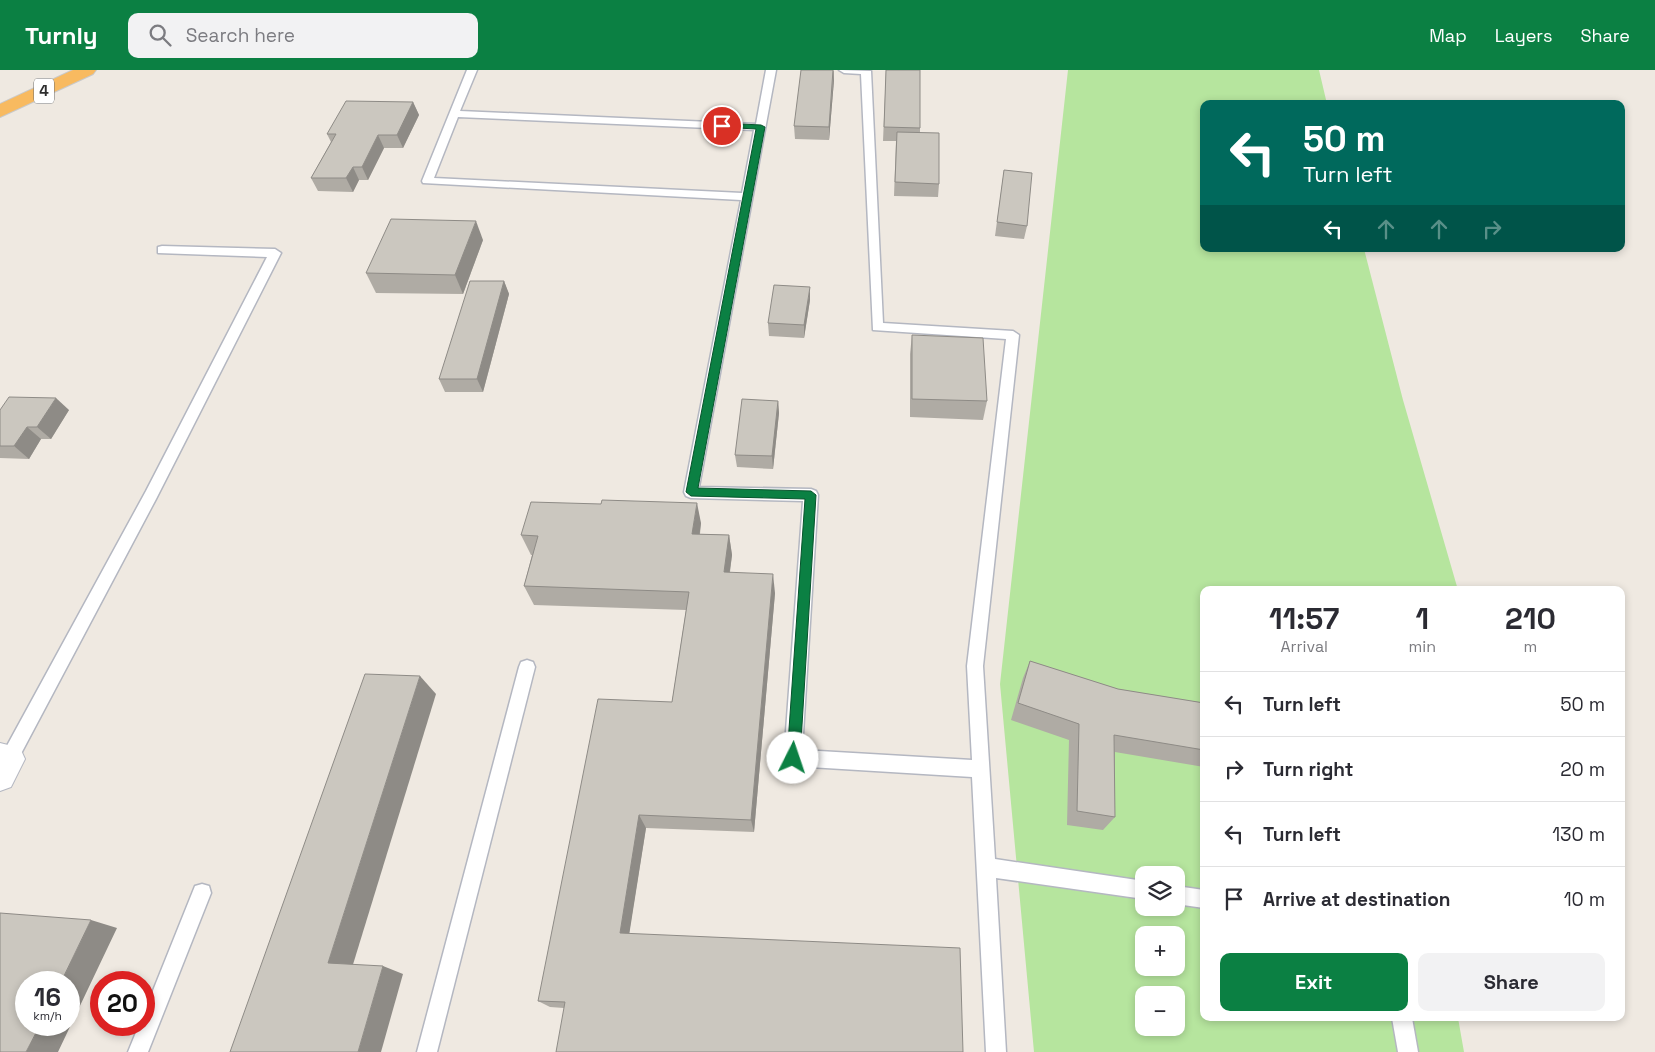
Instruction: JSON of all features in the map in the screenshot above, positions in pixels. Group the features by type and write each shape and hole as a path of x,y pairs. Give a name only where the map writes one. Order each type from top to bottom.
{"highway":[{"name":"4","path":"0,111 87,70"}],"lane":[{"path":"472,70 427,181 747,198"},
{"path":"771,70 691,492 811,495 793,758 981,769"},
{"path":"844,70 866,71 876,327 1013,335 975,666 996,1052"},
{"path":"454,114 761,127"},
{"path":"3,764 151,495 275,253 162,250"},
{"path":"426,1052 527,667"},
{"path":"986,867 1135,889"},
{"path":"138,1052 202,893"},
{"path":"1185,896 1200,898"},
{"path":"1403,1021 1408,1052"}],"green space":[{"path":"1068,70 1319,70 1326,100 1200,100 1200,252 1365,252 1403,400 1457,586 1200,586 1200,1021 1459,1021 1464,1052 1034,1052 1000,684"}],"building":[{"path":"801,70 833,70 829,127 794,126"},
{"path":"886,70 920,70 920,128 884,127"},
{"path":"346,101 413,102 397,135 378,135 362,167 353,167 346,178 311,178 336,134 327,134"},
{"path":"897,132 939,133 939,184 895,182"},
{"path":"1004,170 1032,173 1027,226 997,222"},
{"path":"391,219 476,221 455,275 366,273"},
{"path":"470,281 504,281 477,379 439,379"},
{"path":"774,285 810,287 804,325 768,323"},
{"path":"912,335 983,338 987,401 912,399"},
{"path":"9,397 56,398 37,427 27,427 14,446 0,446 0,410"},
{"path":"742,399 778,401 772,456 735,455"},
{"path":"602,500 697,503 692,534 729,535 724,572 773,574 751,820 639,815 620,933 960,948 963,1052 556,1052 565,1002 538,1001 598,699 672,702 689,592 524,586 538,536 521,535 531,502 601,504"},
{"path":"1030,661 1118,689 1200,702 1200,749 1114,735 1115,817 1077,811 1079,724 1018,703"},
{"path":"365,674 420,676 328,963 383,966 358,1052 230,1052"},
{"path":"0,913 91,920 66,971 15,971 15,1036 34,1036 26,1052 0,1052"}],"route":[{"path":"722,126 761,127 691,492 811,495 793,758"}]}
